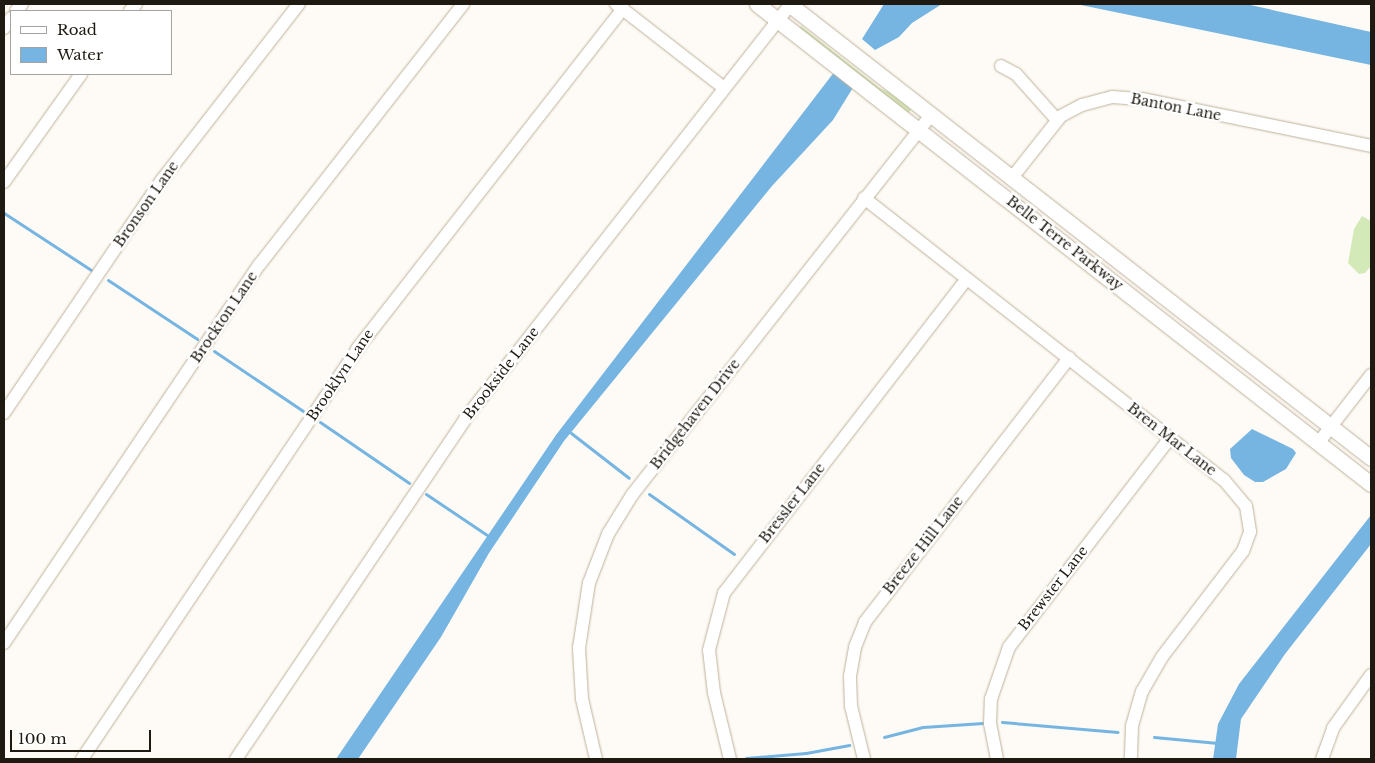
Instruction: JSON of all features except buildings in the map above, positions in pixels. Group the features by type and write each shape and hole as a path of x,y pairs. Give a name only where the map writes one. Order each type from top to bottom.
{"main road":[{"name":"Belle Terre Parkway","path":"757,4 1127,291 1371,484"},
{"name":"Belle Terre Parkway","path":"790,4 930,116 1139,276 1371,458"},
{"path":"1127,291 1139,276"}],"street":[{"name":"Bronson Lane","path":"4,413 161,181 299,4"},
{"name":"Brockton Lane","path":"4,643 260,264 463,4"},
{"name":"Brookside Lane","path":"236,759 465,419 790,4"},
{"path":"620,6 724,88"},
{"name":"Brooklyn Lane","path":"82,759 362,343 620,6"},
{"path":"1001,66 1016,74 1057,120"},
{"path":"4,182 80,75"},
{"name":"Banton Lane","path":"1011,179 1057,120 1090,102 1128,97 1371,146"},
{"name":"Bridgehaven Drive","path":"596,759 582,699 579,648 589,583 601,549 632,495 930,116"},
{"name":"Bren Mar Lane","path":"864,198 1235,490 1248,513 1250,532 1238,558 1162,657 1145,685 1133,719 1131,759"},
{"name":"Bressler Lane","path":"730,759 714,693 709,650 724,593 967,279"},
{"name":"Breeze Hill Lane","path":"864,759 852,711 850,676 855,647 865,622 1069,358"},
{"path":"1319,442 1371,375"},
{"name":"Brewster Lane","path":"997,759 990,724 991,699 1009,647 1170,438"},
{"path":"1322,759 1337,720 1371,675"}],"green space":[{"path":"801,26 880,88 899,97 911,110 908,114 799,28"},
{"path":"1362,216 1371,221 1371,266 1365,273 1359,274 1348,263 1354,229"}],"water":[{"path":"884,4 942,4 912,23 899,37 875,50 862,39"},
{"path":"1076,4 1246,4 1371,32 1371,65"},
{"path":"835,71 854,86 833,120 772,186 564,441 489,553 441,637 358,759 336,759 556,435"},
{"path":"1252,429 1293,449 1296,453 1286,469 1263,482 1255,482 1244,475 1231,458 1230,449"},
{"path":"1371,515 1371,544 1285,654 1241,719 1236,759 1213,759 1218,724 1239,684"}],"waterway":[{"path":"4,213 91,270"},
{"path":"108,280 197,339"},
{"path":"214,351 303,411"},
{"path":"320,422 409,483"},
{"path":"571,433 629,478"},
{"path":"426,494 487,535"},
{"path":"649,494 734,554"},
{"path":"1002,722 1118,732"},
{"path":"884,737 923,727 983,723"},
{"path":"1154,737 1218,743"},
{"path":"746,758 806,753 849,745"}]}
